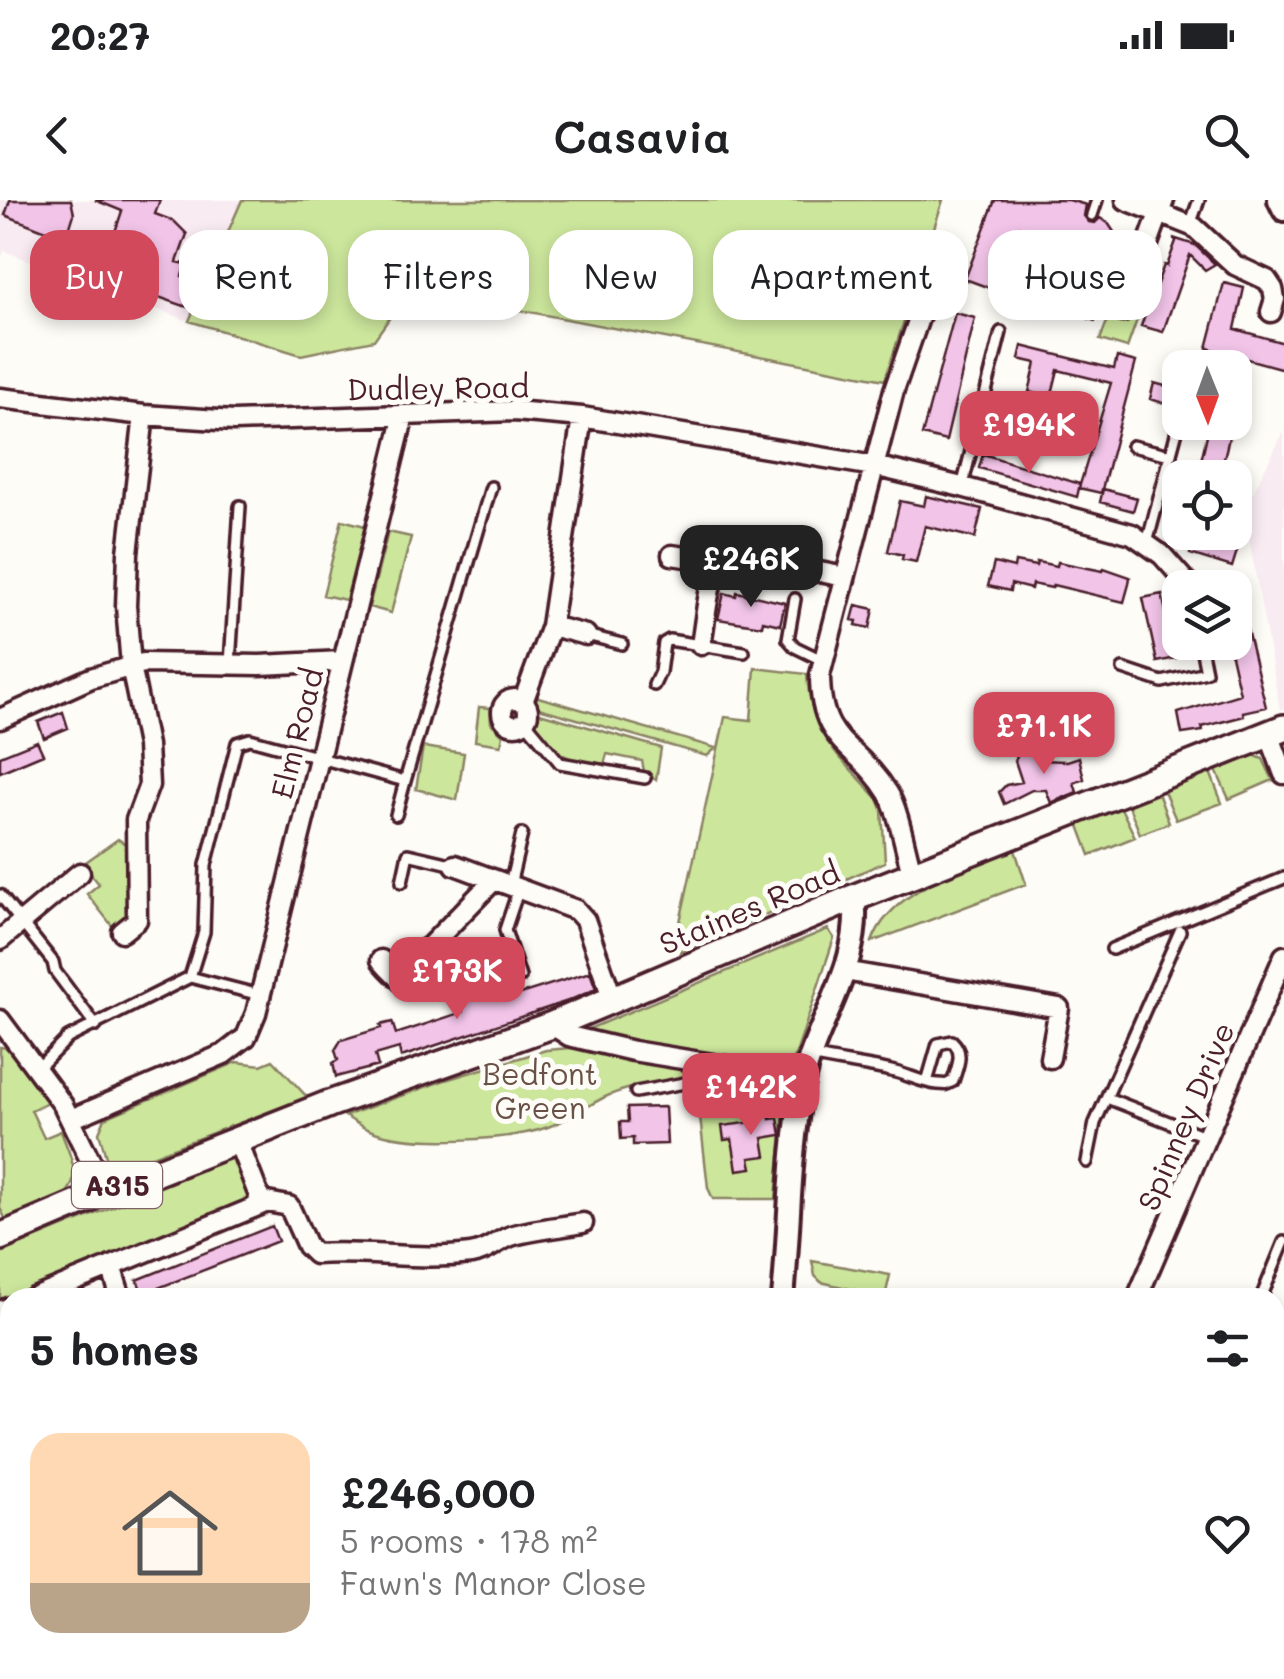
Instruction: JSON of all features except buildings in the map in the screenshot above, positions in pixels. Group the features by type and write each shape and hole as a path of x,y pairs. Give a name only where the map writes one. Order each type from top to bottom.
{"main road":[{"name":"Staines Road","path":"0,1235 87,1200 104,1188 134,1181 613,1000 854,898 1277,731"}],"street":[{"path":"1126,200 1162,207 1190,225 1235,265 1266,280 1273,289 1271,312"},
{"path":"1278,200 1284,210"},
{"path":"913,876 890,795 863,762 841,744 826,721 820,702 824,660 874,466 918,320"},
{"name":"Dudley Road","path":"0,398 144,415 234,420 528,412 582,417 874,466 1132,534 1146,543"},
{"name":"Elm Road","path":"72,1118 224,1054 246,1037 260,995 404,414"},
{"path":"122,932 137,920 136,820 149,786 147,745 126,620 127,570 144,415"},
{"path":"525,721 509,724 502,714 510,700 523,702 551,626 582,417"},
{"path":"1146,543 1176,570"},
{"path":"672,554 719,562 733,555 846,577"},
{"path":"701,645 719,562"},
{"path":"551,626 586,635"},
{"path":"0,719 91,678 144,663 342,661"},
{"path":"1277,731 1284,774"},
{"path":"455,865 563,904 585,920 613,1000"},
{"path":"0,940 80,873"},
{"path":"404,984 385,964 430,947 508,884"},
{"path":"788,1288 797,1119 811,1056 844,971 856,922 854,898"},
{"name":"Spinney Drive","path":"1141,1288 1284,956"},
{"path":"844,971 1059,1008 1050,1058"},
{"path":"552,1024 569,1036 804,1080"},
{"path":"4,1031 72,1118 104,1188"},
{"path":"238,1139 259,1196 258,1206"},
{"path":"58,1288 267,1202 289,1206 307,1246 315,1254 474,1254 498,1246 509,1236 583,1223"},
{"path":"111,1266 118,1288"}],"lane":[{"path":"1092,215 1097,200"},
{"path":"1190,225 1199,200"},
{"path":"962,487 1001,332"},
{"path":"1146,543 1175,440"},
{"path":"1132,446 1171,455"},
{"path":"396,815 491,487"},
{"path":"230,664 240,506"},
{"path":"795,600 788,639 795,648 824,660"},
{"path":"586,635 622,644"},
{"path":"654,684 668,640 744,652"},
{"path":"1123,668 1162,682 1206,672 1204,660"},
{"path":"525,721 560,763 645,778"},
{"path":"190,977 204,932 206,866 237,742 250,740 405,781"},
{"path":"520,977 505,930 508,884 522,834"},
{"path":"402,882 408,854 455,865"},
{"path":"1112,949 1284,878"},
{"path":"0,894 96,1026"},
{"path":"1087,1162 1095,1124 1180,931"},
{"path":"37,1069 68,1038 190,977 260,995"},
{"path":"811,1056 891,1071 927,1082 941,1085 953,1081 960,1057 956,1044 938,1044 927,1082"},
{"path":"636,1092 690,1082 715,1066"},
{"path":"1107,1098 1207,1137"},
{"path":"1265,1288 1284,1242"}],"shaded area":[{"path":"0,200 242,200 229,230 179,230 179,317 159,310 159,230 30,230 30,261 4,251 0,255"},
{"path":"1284,431 1284,708 1280,710 1251,550 1252,494"}],"green space":[{"path":"242,200 943,200 933,230 713,230 713,320 904,320 885,380 572,320 693,320 693,230 549,230 549,316 529,312 529,230 348,230 348,320 388,320 374,340 301,355 189,321 328,320 328,230 229,230"},
{"path":"1108,320 1137,320 1127,348 1100,340"},
{"path":"342,520 365,526 346,600 323,595"},
{"path":"388,532 411,537 391,613 369,607"},
{"path":"755,668 807,674 821,730 878,799 885,862 680,952 680,922 725,717 751,720"},
{"path":"531,695 716,748 707,756 535,707"},
{"path":"479,707 490,708 491,723 503,735 501,745 475,741"},
{"path":"536,712 661,748 656,780 644,771 642,761 607,754 603,768 563,755 530,729"},
{"path":"423,747 464,753 457,800 416,789"},
{"path":"1253,755 1263,759 1273,780 1229,799 1215,768"},
{"path":"1210,772 1222,803 1176,820 1163,789"},
{"path":"1158,793 1169,823 1140,834 1128,804"},
{"path":"1120,806 1135,837 1090,855 1078,823"},
{"path":"118,839 131,848 129,918 113,927 87,894 99,884 83,864"},
{"path":"1014,847 1026,884 872,942 882,923 912,894"},
{"name":"Bedfont Green","path":"828,929 834,938 794,1060 783,1066 748,1059 745,1063 586,1030"},
{"name":"Bedfont Green","path":"595,1046 687,1068 685,1077 623,1090 555,1124 510,1136 410,1139 372,1131 345,1116 546,1050"},
{"path":"0,1047 13,1049 48,1102 31,1110 44,1138 61,1131 74,1174 70,1189 63,1196 6,1220 0,1208"},
{"path":"273,1060 307,1097 123,1167 109,1168 99,1132 105,1118 237,1062 261,1065"},
{"path":"718,1080 753,1081 777,1088 785,1100 776,1199 713,1199 708,1188 697,1090"},
{"path":"233,1157 249,1184 251,1200 237,1210 40,1288 0,1288 0,1253"},
{"path":"812,1261 890,1275 887,1288 847,1288 821,1282 815,1276"}]}
